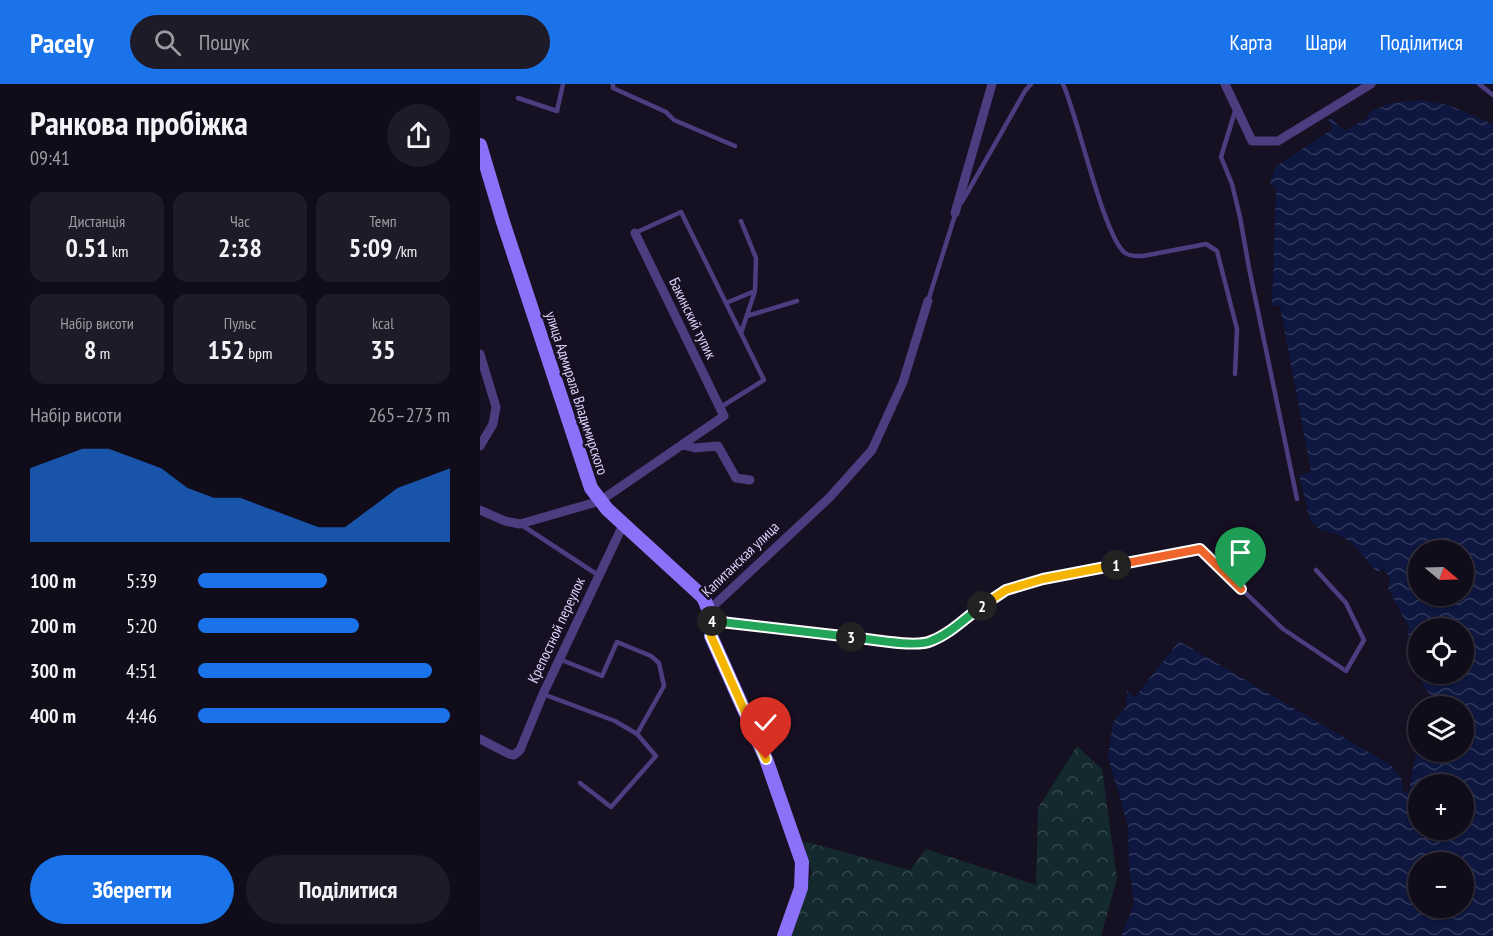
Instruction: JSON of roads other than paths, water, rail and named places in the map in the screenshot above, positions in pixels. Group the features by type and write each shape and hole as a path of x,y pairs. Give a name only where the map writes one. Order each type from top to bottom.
{"main road":[{"name":"улица Адмирала Владимирского","path":"480,145 503,222 591,488 623,525 703,597 710,614"},
{"name":"Капитанская улица","path":"710,614 711,636 766,759 802,862 801,888 784,936"}],"street":[{"path":"955,213 992,84"},
{"path":"1225,84 1252,141 1278,141 1371,84"},
{"name":"Бакинский тупик","path":"635,234 722,412"},
{"name":"Капитанская улица","path":"710,614 830,497 872,450 903,382 928,300"},
{"path":"480,354 496,407 493,423 480,446"},
{"path":"480,510 512,524 520,524 600,501 683,445 722,412"},
{"path":"683,445 695,448 718,446 736,478 750,480"},
{"name":"Крепостной переулок","path":"480,739 512,755 517,754 520,750 559,659 623,525"},
{"path":"710,614 818,633 903,643 929,643 948,633 1006,590 1043,579"}],"lane":[{"path":"518,98 557,111 563,84"},
{"path":"613,84 614,87 666,112 674,120 735,146"},
{"path":"928,300 955,213 1024,91 1031,84"},
{"path":"1063,84 1105,213 1115,238 1125,252 1143,256 1206,244 1217,251 1237,329 1235,374"},
{"path":"1479,84 1493,95"},
{"path":"1236,107 1221,157 1232,184 1240,218 1297,500"},
{"path":"635,234 681,212 764,380 722,412"},
{"path":"741,221 756,258 755,291 741,333"},
{"path":"726,303 755,291"},
{"path":"747,316 797,301"},
{"path":"520,524 598,575"},
{"path":"1043,579 1200,549 1283,628 1346,671 1364,640 1346,603 1316,570"},
{"path":"559,659 602,676 617,642 651,656 659,663 664,686 637,734"},
{"path":"543,694 615,721 637,734 656,756 611,807 580,783"}],"water":[{"path":"1419,100 1448,105 1493,124 1493,936 1121,936 1134,904 1129,866 1128,826 1108,757 1113,722 1126,707 1127,691 1135,697 1179,641 1391,765 1401,778 1404,793 1408,791 1408,840 1474,840 1474,774 1412,774 1414,762 1474,762 1474,696 1432,696 1423,684 1474,684 1474,618 1408,618 1408,626 1388,588 1390,578 1384,569 1377,572 1352,543 1337,534 1320,530 1310,520 1299,475 1311,472 1280,306 1272,305 1276,187 1270,184 1275,167 1333,129 1328,120 1333,118 1339,127 1346,130 1366,119 1371,111 1391,103"}]}
